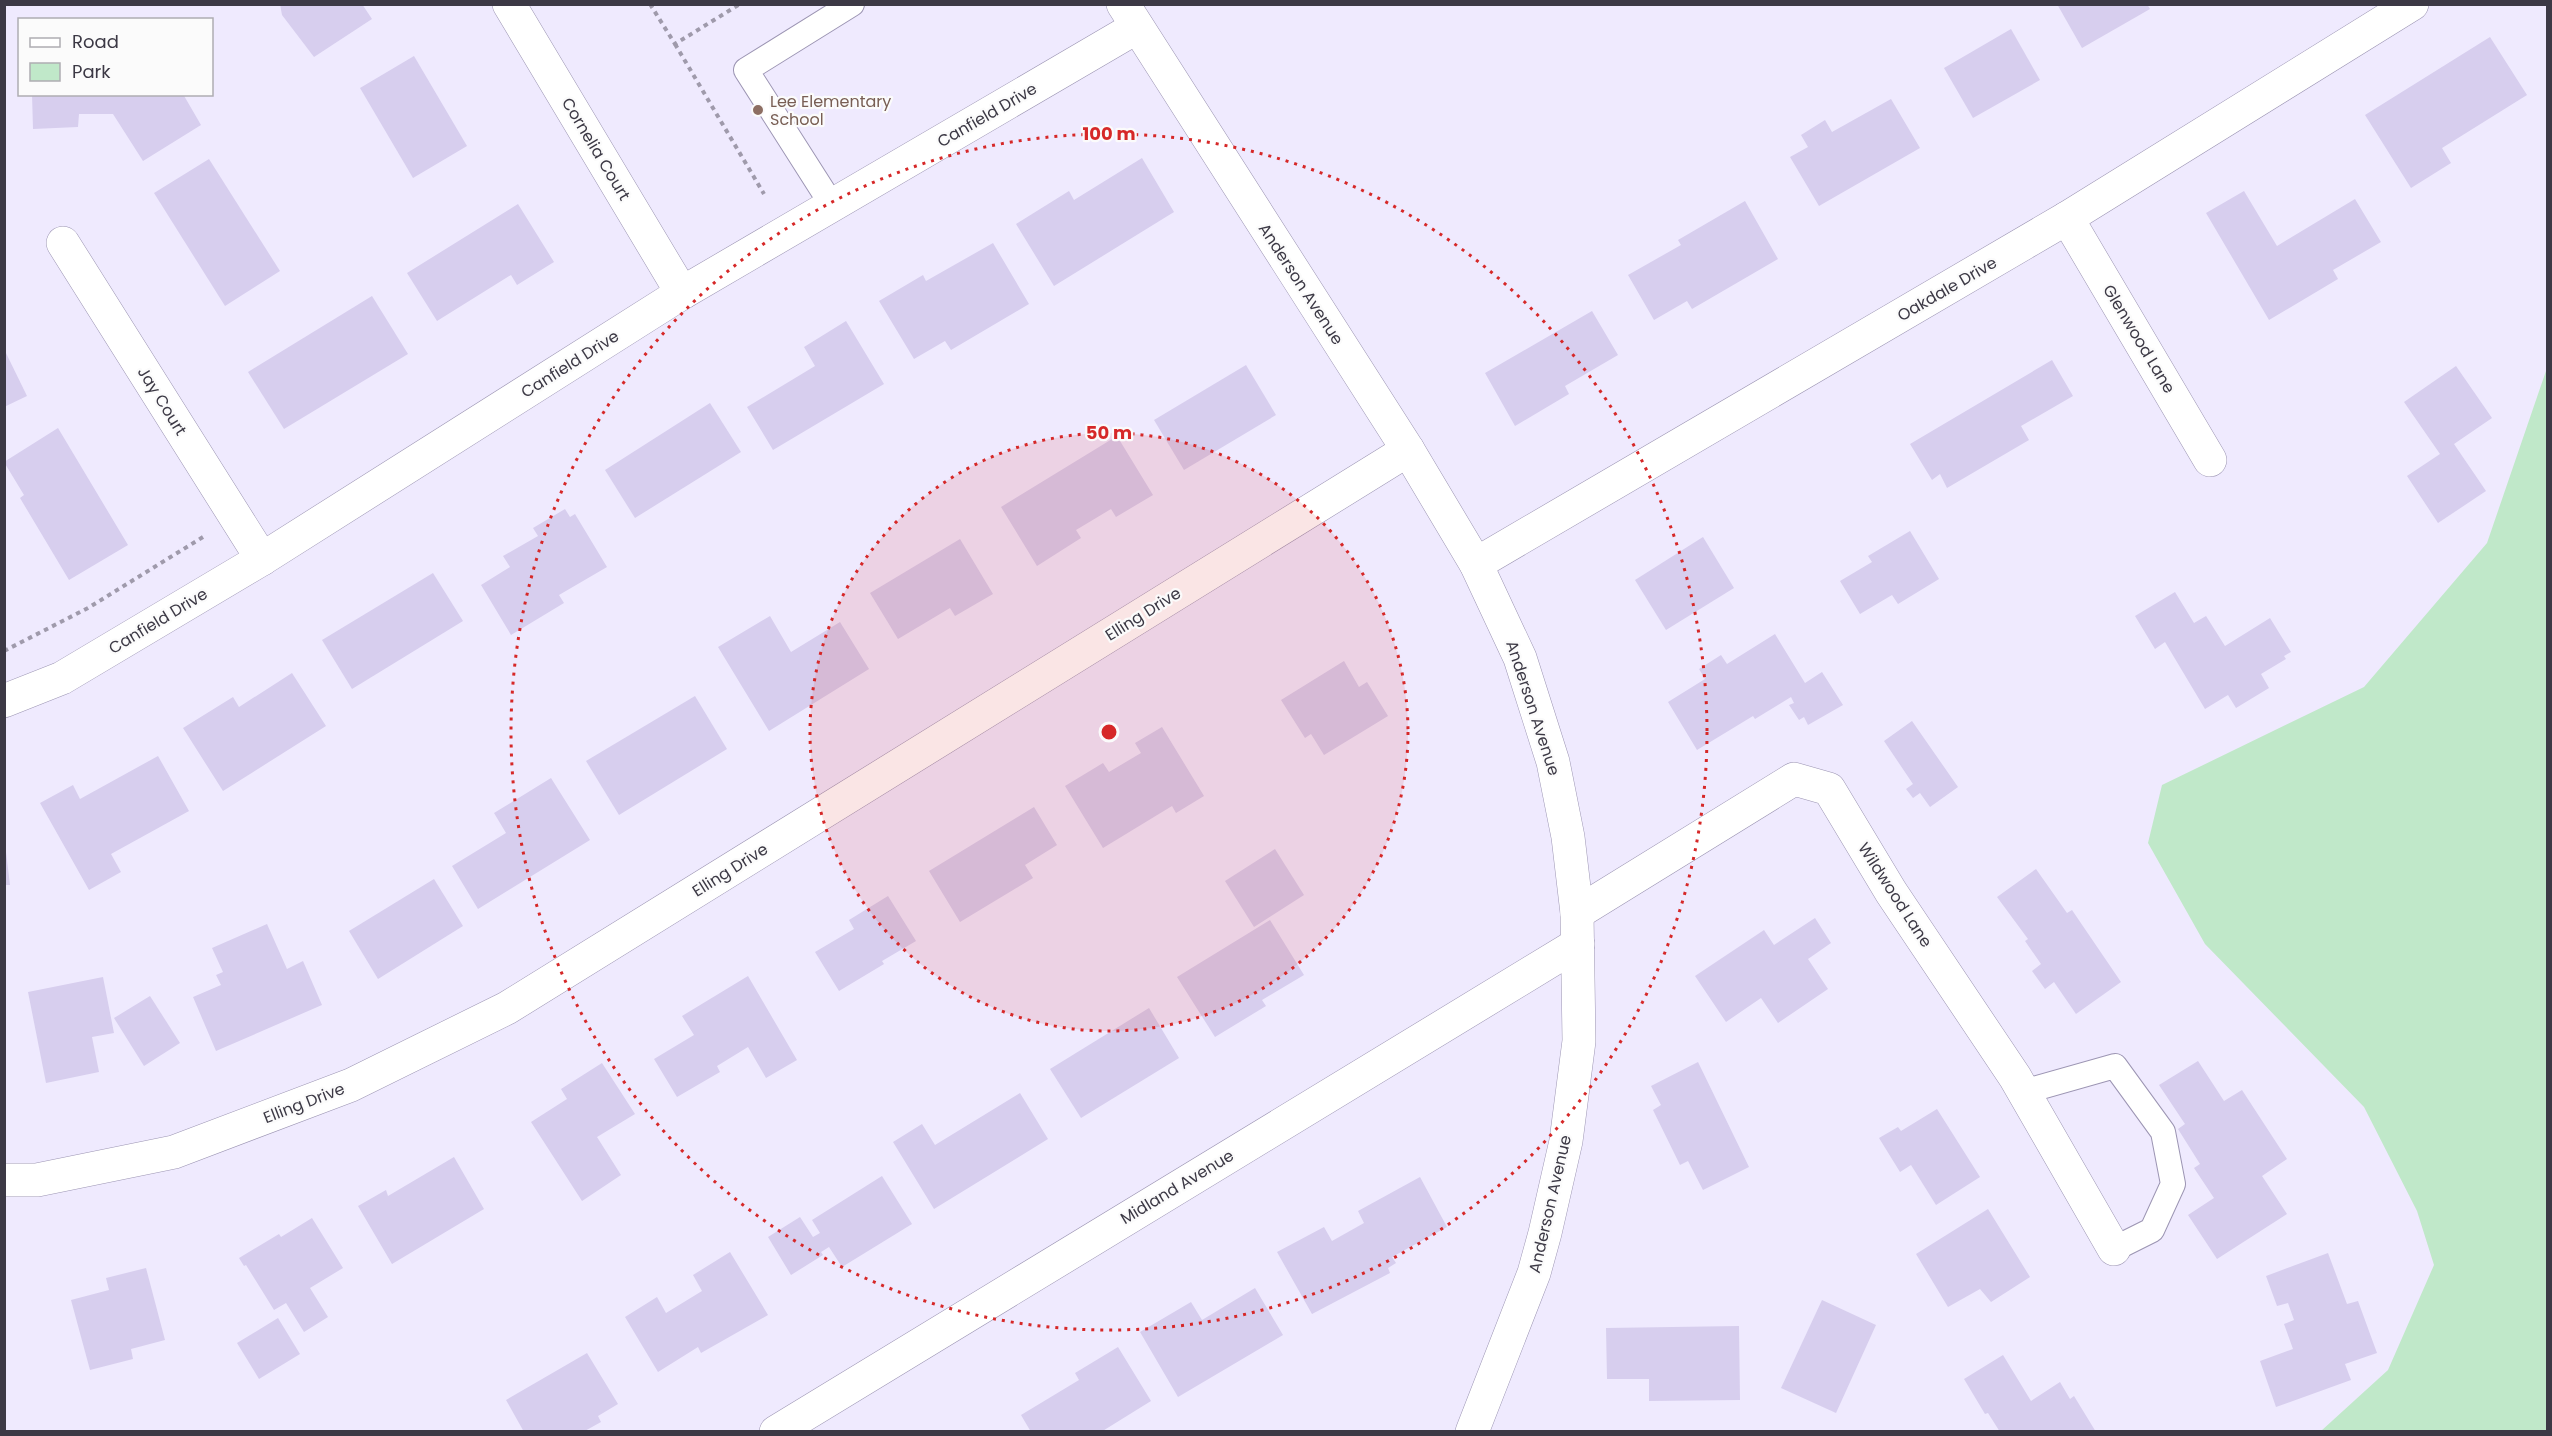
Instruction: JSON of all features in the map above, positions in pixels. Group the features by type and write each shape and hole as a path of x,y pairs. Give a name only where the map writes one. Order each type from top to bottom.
{"street":[{"name":"Cornelia Court","path":"509,4 682,293"},
{"name":"Oakdale Drive","path":"1476,564 2067,219 2412,4"},
{"name":"Canfield Drive","path":"4,701 62,678 262,559 682,293 832,206 1130,16"},
{"name":"Anderson Avenue","path":"1130,16 1408,450 1476,564 1520,658 1553,762 1568,837 1578,928 1579,1041 1566,1141 1534,1272 1472,1431"},
{"name":"Glenwood Lane","path":"2067,219 2210,460"},
{"name":"Jay Court","path":"63,243 262,559"},
{"name":"Elling Drive","path":"4,1180 37,1180 174,1152 351,1085 507,1008 1408,450"},
{"name":"Wildwood Lane","path":"1578,928 1794,779 1829,789 1891,892 2023,1092 2114,1249"},
{"name":"Midland Avenue","path":"776,1431 1578,928"}],"lane":[{"path":"832,206 746,70 852,4"},
{"path":"2023,1092 2115,1066 2163,1132 2173,1184 2152,1230 2114,1249"}],"path":[{"path":"650,4 764,194"},
{"path":"675,44 740,4"},
{"path":"4,651 87,608 235,517"}],"green space":[{"path":"2547,368 2547,1431 2321,1431 2388,1370 2434,1265 2417,1211 2364,1107 2205,944 2148,843 2162,785 2364,687 2487,543"}],"building":[{"path":"280,4 362,4 372,19 314,57 282,15"},
{"path":"2057,4 2147,4 2150,9 2082,48"},
{"path":"2011,29 2040,80 1973,118 1944,68"},
{"path":"2490,37 2527,95 2442,148 2451,163 2411,188 2365,115"},
{"path":"414,56 467,146 413,178 360,88"},
{"path":"32,96 184,96 201,125 143,161 113,114 79,114 78,127 33,129"},
{"path":"1891,99 1920,148 1819,206 1790,157 1808,147 1801,135 1825,120 1832,132"},
{"path":"1142,158 1174,212 1054,286 1016,224 1069,191 1074,200"},
{"path":"209,159 280,271 225,306 154,193"},
{"path":"2244,191 2277,246 2355,199 2381,242 2333,270 2338,279 2269,320 2206,213"},
{"path":"1745,201 1778,259 1692,309 1687,301 1654,320 1628,275 1681,245 1678,240"},
{"path":"518,204 554,262 517,285 511,275 437,321 407,273"},
{"path":"993,243 1029,304 951,350 945,341 914,359 879,301 923,275 926,281"},
{"path":"372,296 408,354 284,429 248,372"},
{"path":"1592,311 1618,355 1565,386 1569,394 1515,426 1485,373"},
{"path":"846,321 884,384 773,450 747,407 815,366 804,347"},
{"path":"4,349 27,396 4,407"},
{"path":"2052,360 2073,396 2021,426 2029,440 1947,488 1940,474 1932,480 1910,444"},
{"path":"1246,365 1276,415 1184,470 1154,420"},
{"path":"2456,366 2492,418 2454,444 2486,491 2438,523 2407,476 2440,454 2404,402"},
{"path":"710,403 741,452 635,518 605,470"},
{"path":"58,428 128,545 69,580 20,498 24,495 4,462"},
{"path":"1117,436 1153,495 1116,517 1111,509 1076,530 1081,538 1037,566 1001,507"},
{"path":"565,509 570,517 575,514 607,567 559,595 564,603 511,635 481,585 510,567 503,556 538,536 533,528"},
{"path":"1910,531 1939,579 1898,604 1892,595 1860,614 1840,581 1872,562 1868,556"},
{"path":"1703,537 1734,588 1666,630 1635,580"},
{"path":"960,539 993,594 955,616 950,608 898,639 870,593"},
{"path":"433,573 463,621 352,689 322,640"},
{"path":"2175,592 2194,623 2206,616 2225,646 2270,618 2291,652 2284,656 2286,659 2261,674 2269,688 2236,708 2228,695 2205,709 2165,642 2155,649 2135,616"},
{"path":"770,616 791,652 840,622 869,669 769,731 718,647"},
{"path":"1775,634 1805,683 1822,672 1843,705 1808,725 1804,717 1799,720 1789,705 1794,703 1791,697 1755,719 1753,716 1697,750 1668,702 1705,679 1699,669 1721,655 1727,664"},
{"path":"1344,661 1359,687 1367,682 1388,716 1324,755 1311,734 1305,738 1281,700"},
{"path":"292,673 326,726 223,791 183,728 233,697 239,707"},
{"path":"695,696 727,749 619,815 586,761"},
{"path":"1912,721 1958,787 1930,807 1920,793 1913,798 1906,789 1913,784 1884,741"},
{"path":"1162,727 1204,796 1176,813 1172,806 1103,848 1065,786 1103,763 1109,772 1141,753 1135,743"},
{"path":"158,756 189,811 111,854 121,872 89,890 40,803 73,785 80,799"},
{"path":"551,778 590,840 478,909 452,866 506,833 494,813"},
{"path":"1034,807 1057,845 1025,865 1033,878 960,922 929,871"},
{"path":"1275,849 1304,895 1254,927 1225,881"},
{"path":"6,852 10,885 4,885 4,853"},
{"path":"2036,869 2067,913 2072,910 2121,982 2076,1014 2054,982 2045,989 2032,971 2041,964 2025,941 2028,939 1997,897"},
{"path":"434,879 463,926 378,979 349,931"},
{"path":"888,896 916,941 882,961 884,964 839,991 815,952 854,929 849,920"},
{"path":"1815,918 1831,943 1808,959 1828,989 1778,1023 1761,998 1726,1022 1695,976 1764,930 1774,945"},
{"path":"1270,920 1304,975 1262,1000 1266,1006 1215,1037 1177,977"},
{"path":"267,924 287,969 303,961 322,1005 216,1051 193,997 221,985 216,975 223,972 212,948"},
{"path":"748,976 797,1060 766,1078 748,1047 717,1066 720,1072 677,1097 654,1059 694,1035 682,1016"},
{"path":"103,977 114,1033 92,1037 99,1072 46,1083 28,992"},
{"path":"150,996 180,1043 144,1066 114,1018"},
{"path":"1149,1008 1179,1058 1081,1118 1050,1069"},
{"path":"2198,1061 2224,1101 2242,1090 2287,1159 2262,1176 2287,1214 2217,1259 2188,1215 2214,1198 2194,1168 2200,1164 2178,1129 2185,1124 2159,1085"},
{"path":"1698,1062 1749,1167 1703,1190 1688,1161 1680,1165 1653,1110 1661,1105 1651,1086"},
{"path":"602,1063 635,1114 597,1137 621,1175 582,1201 531,1122 567,1099 561,1089"},
{"path":"1020,1093 1048,1139 934,1209 893,1142 922,1124 935,1145"},
{"path":"1937,1109 1980,1177 1936,1205 1911,1165 1900,1172 1879,1138 1898,1127 1901,1131"},
{"path":"454,1157 484,1209 392,1264 358,1206 386,1190 388,1196"},
{"path":"882,1176 912,1224 842,1267 829,1247 821,1252 823,1255 791,1275 768,1237 800,1217 813,1237 820,1233 812,1220"},
{"path":"1420,1177 1447,1227 1392,1257 1396,1263 1388,1268 1390,1273 1312,1314 1277,1252 1324,1227 1332,1241 1364,1223 1358,1211"},
{"path":"1988,1209 2030,1277 1991,1302 1980,1289 1948,1307 1916,1254"},
{"path":"312,1218 343,1268 310,1288 328,1317 304,1332 286,1303 274,1310 246,1265 244,1266 239,1258 279,1234 281,1237"},
{"path":"730,1252 768,1315 701,1353 698,1347 658,1372 625,1317 657,1297 666,1313 702,1291 693,1275"},
{"path":"2328,1253 2347,1304 2358,1301 2377,1353 2345,1364 2351,1380 2276,1407 2260,1361 2293,1349 2284,1324 2294,1320 2288,1303 2277,1306 2266,1276"},
{"path":"146,1268 165,1340 131,1349 133,1359 90,1370 71,1300 109,1290 106,1278"},
{"path":"1255,1288 1283,1335 1178,1397 1140,1332 1191,1302 1202,1320"},
{"path":"1822,1300 1876,1325 1836,1413 1781,1388"},
{"path":"278,1318 300,1354 259,1379 237,1343"},
{"path":"1739,1326 1740,1400 1649,1401 1649,1379 1607,1379 1606,1328"},
{"path":"1118,1347 1151,1401 1101,1432 1031,1432 1021,1415 1079,1380 1075,1373"},
{"path":"587,1353 618,1404 598,1416 601,1422 583,1432 524,1432 506,1400"},
{"path":"2003,1355 2031,1401 2060,1382 2070,1399 2074,1396 2096,1432 2000,1432 1988,1413 1985,1414 1964,1379"}],"place":[{"name":"Lee Elementary School","path":"758,110"}]}
